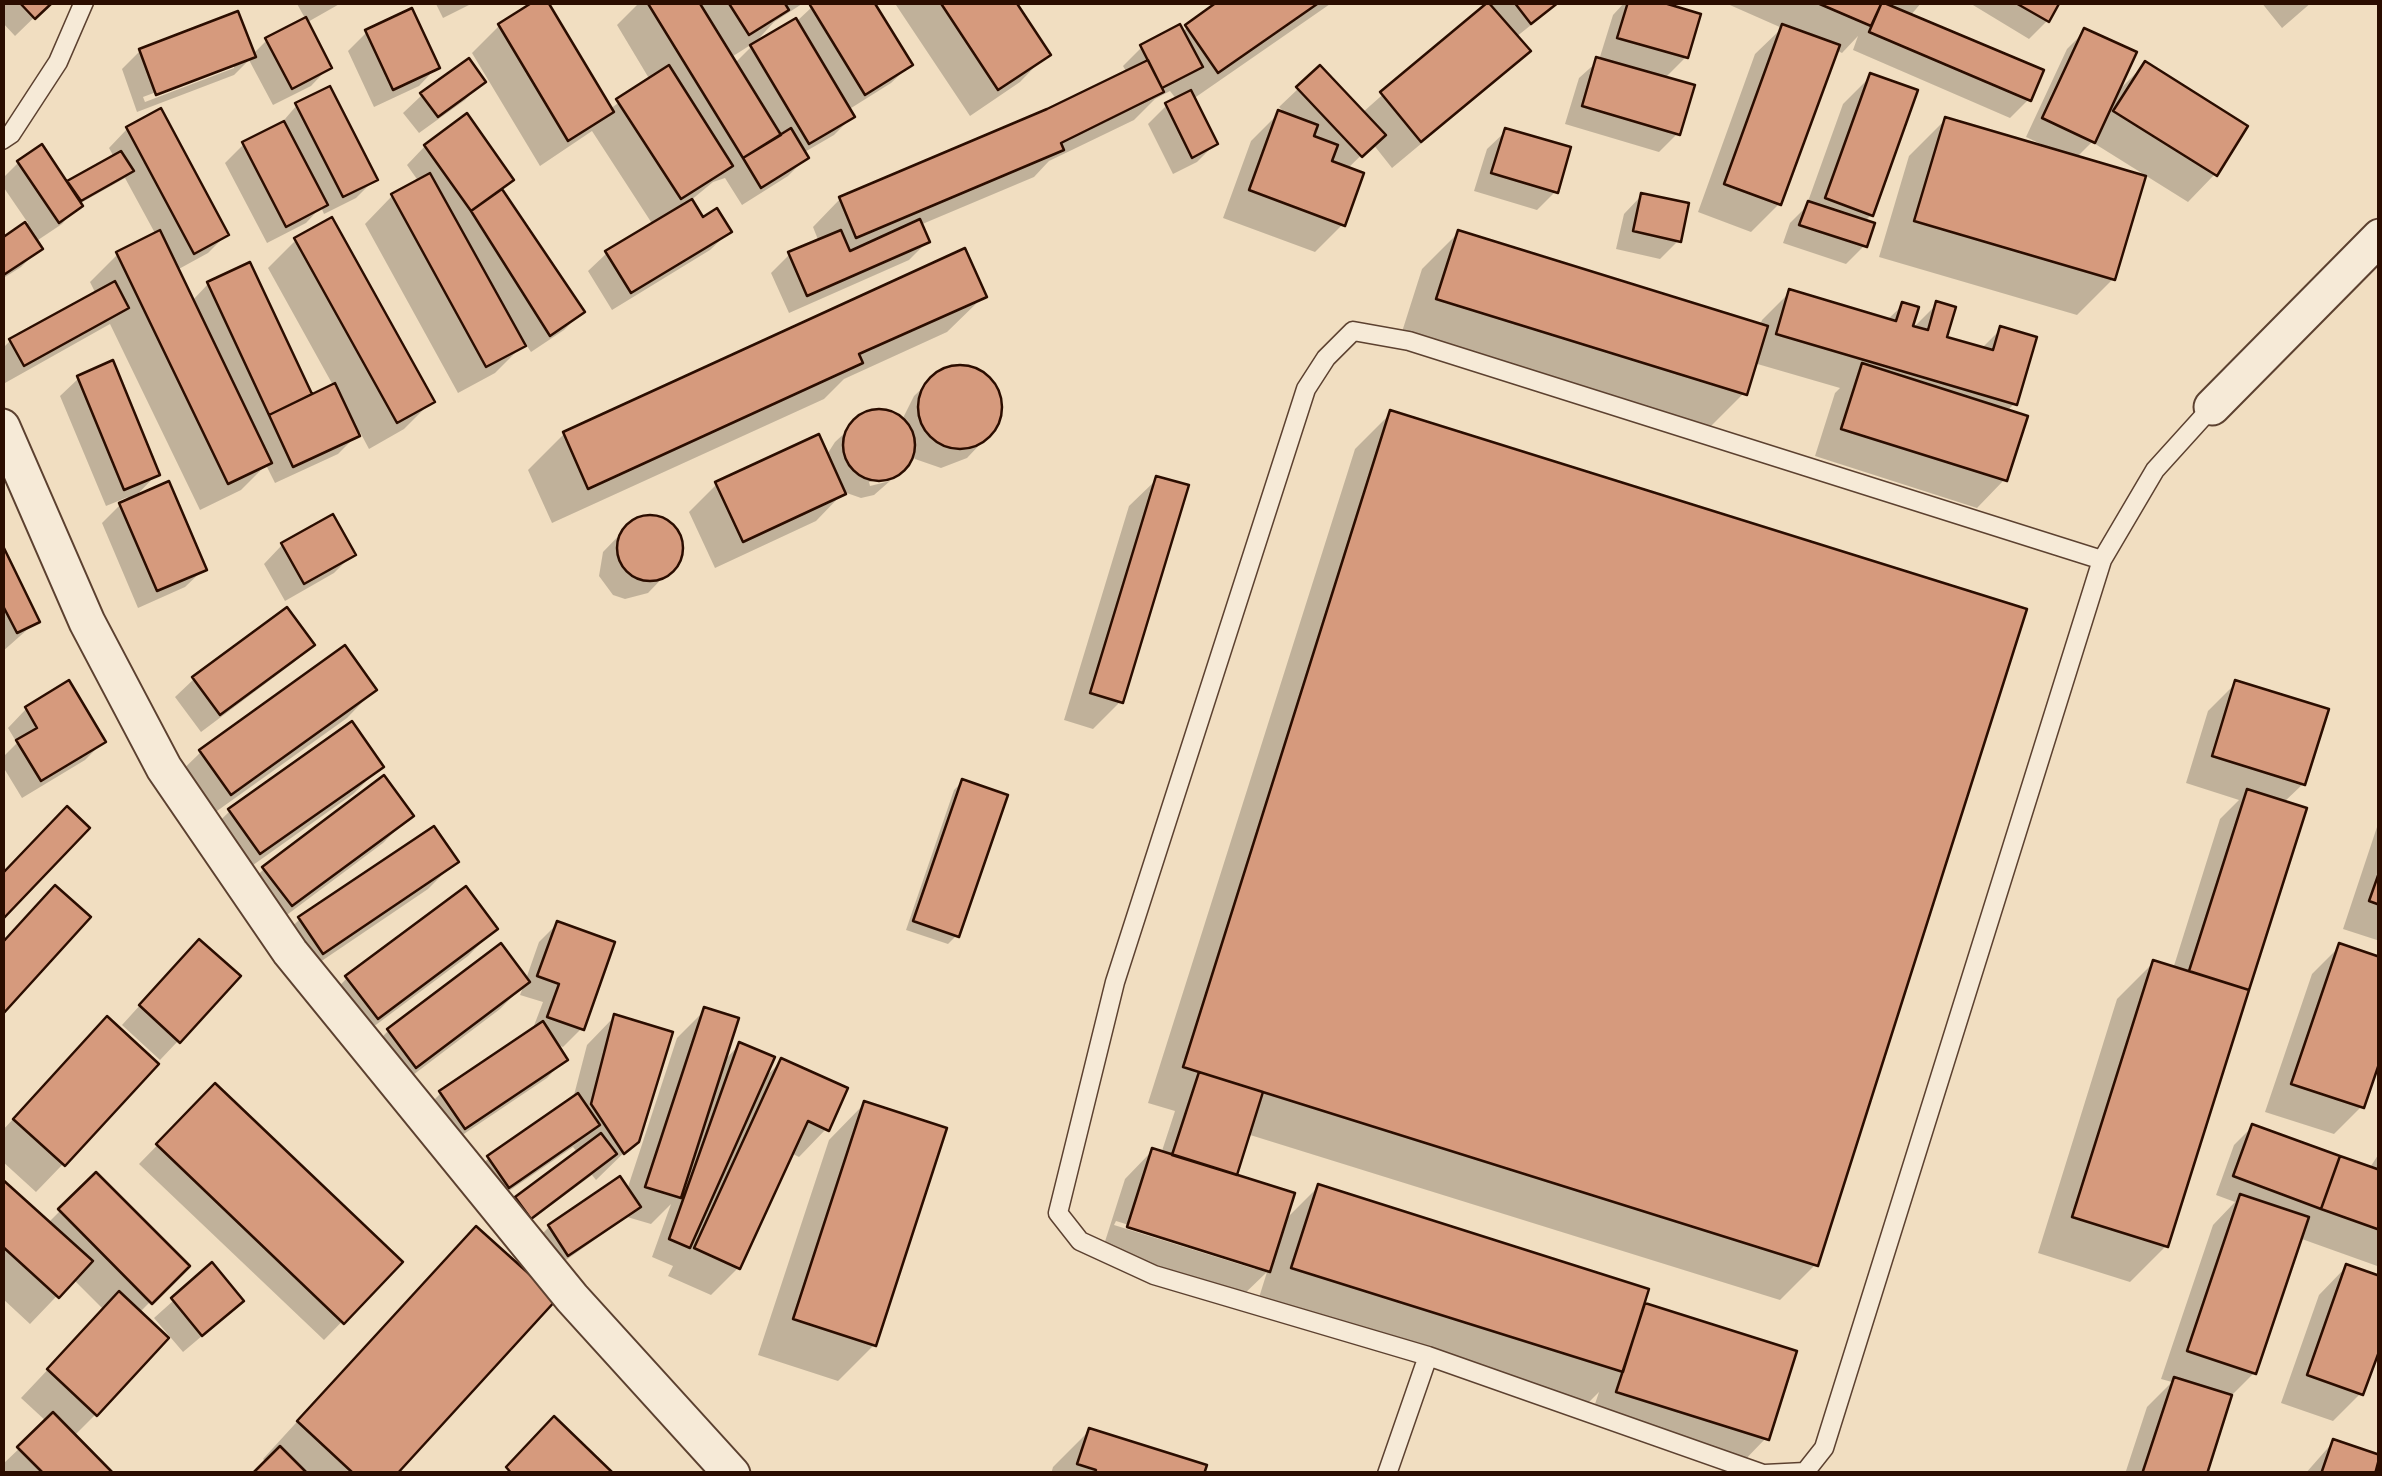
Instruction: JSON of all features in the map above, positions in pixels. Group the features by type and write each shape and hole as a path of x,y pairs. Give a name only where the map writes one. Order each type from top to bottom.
{"street":[{"path":"2212,408 2380,238"},
{"path":"2,427 87,622 164,768 290,952 572,1298 732,1474"}],"lane":[{"path":"2,140 11,134 58,62 84,2"},
{"path":"2102,560 1409,341 1353,331 1326,358 1306,389 1115,982 1058,1212 1080,1241 1154,1275 1428,1356 1764,1474 1805,1472 1824,1448 2102,560 2155,470 2212,408"},
{"path":"1387,1474 1428,1356"}],"building":[{"path":"19,2 53,2 35,19"},
{"path":"533,2 548,2 614,112 568,141 498,24"},
{"path":"647,2 699,2 781,135 743,158"},
{"path":"728,2 784,2 789,10 749,35"},
{"path":"874,2 913,65 865,95 810,5"},
{"path":"940,2 1016,2 1051,55 998,90"},
{"path":"1217,2 1320,2 1218,73 1185,25"},
{"path":"1488,2 1531,51 1421,142 1380,92"},
{"path":"1514,2 1559,2 1531,24"},
{"path":"1628,2 1661,2 1701,14 1688,58 1617,38"},
{"path":"1815,2 1882,2 1871,26"},
{"path":"1882,2 2044,70 2031,101 1869,32"},
{"path":"2014,2 2060,2 2049,22"},
{"path":"412,8 440,68 393,90 365,30"},
{"path":"238,11 256,57 156,95 139,49"},
{"path":"306,17 332,68 292,89 265,38"},
{"path":"796,18 855,117 809,144 750,45"},
{"path":"1180,24 1203,67 1162,88 1140,45"},
{"path":"1782,24 1840,45 1781,205 1724,184"},
{"path":"2084,28 2137,52 2095,143 2042,118"},
{"path":"1596,57 1695,85 1680,135 1582,106"},
{"path":"469,58 486,82 438,117 420,93"},
{"path":"1148,60 1164,92 1061,143 1064,150 856,238 839,197 1047,109"},
{"path":"2145,61 2248,126 2217,176 2113,111"},
{"path":"669,65 733,166 681,199 616,99"},
{"path":"1320,65 1386,135 1362,157 1296,87"},
{"path":"1870,73 1918,90 1873,216 1825,198"},
{"path":"330,86 378,180 343,197 295,103"},
{"path":"1191,90 1218,144 1192,158 1165,103"},
{"path":"161,108 229,235 194,254 126,127"},
{"path":"1278,110 1318,125 1314,136 1338,145 1332,161 1364,173 1345,226 1249,190"},
{"path":"467,113 514,180 471,211 424,145"},
{"path":"1945,117 2146,176 2115,280 1914,221"},
{"path":"284,121 328,205 286,227 242,142"},
{"path":"791,128 809,158 761,188 743,158"},
{"path":"1505,128 1571,147 1558,193 1491,173"},
{"path":"42,144 83,206 59,223 17,161"},
{"path":"121,151 134,171 81,201 67,181"},
{"path":"430,173 526,346 486,367 391,194"},
{"path":"502,189 585,312 550,336 471,211"},
{"path":"1641,193 1689,203 1681,242 1633,231"},
{"path":"692,199 703,217 717,208 732,232 631,293 605,251"},
{"path":"1808,201 1875,223 1867,247 1799,225"},
{"path":"332,217 435,402 397,423 294,238"},
{"path":"920,219 930,242 807,296 788,252 841,230 850,251"},
{"path":"25,222 43,249 2,276 2,238"},
{"path":"160,230 272,463 228,484 116,252"},
{"path":"1458,230 1768,326 1747,395 1436,299"},
{"path":"965,248 987,297 859,354 863,363 588,489 563,432"},
{"path":"250,262 312,394 269,415 207,282"},
{"path":"115,281 129,308 24,366 9,339"},
{"path":"1789,289 1896,321 1902,302 1919,307 1913,326 1928,330 1936,301 1956,307 1947,337 1993,350 2000,326 2037,337 2017,405 1776,334"},
{"path":"113,360 160,475 124,490 77,376"},
{"path":"1862,363 2028,416 2007,481 1841,429"},
{"path":"960,365 976,368 990,377 999,391 999,423 990,437 976,446 960,449 944,446 930,437 921,423 918,407 921,391 930,377 944,368"},
{"path":"335,383 360,436 293,467 269,415"},
{"path":"879,409 904,420 915,445 904,470 879,481 854,470 843,445 854,420"},
{"path":"1390,410 2027,609 1818,1266 1183,1067"},
{"path":"819,434 846,494 743,542 715,482"},
{"path":"1156,476 1189,485 1123,703 1090,693"},
{"path":"169,481 207,570 157,591 119,503"},
{"path":"333,514 356,555 304,584 281,543"},
{"path":"650,515 674,524 683,548 674,572 650,581 626,572 617,548 626,524"},
{"path":"2,544 40,622 17,633 2,604"},
{"path":"287,607 315,645 220,715 192,677"},
{"path":"345,645 377,690 231,795 199,750"},
{"path":"69,680 106,742 41,781 16,740 37,728 25,707"},
{"path":"2235,680 2329,709 2305,785 2212,756"},
{"path":"352,721 384,767 260,854 228,809"},
{"path":"384,775 414,816 292,906 262,867"},
{"path":"962,779 1008,795 959,937 913,921"},
{"path":"2247,789 2307,808 2249,990 2189,971"},
{"path":"67,806 90,828 2,920 2,874"},
{"path":"434,826 459,862 323,954 298,917"},
{"path":"2380,870 2380,905 2369,901"},
{"path":"55,885 91,917 2,1015 2,943"},
{"path":"466,886 498,929 378,1019 345,976"},
{"path":"557,921 615,942 584,1030 547,1017 559,984 537,976"},
{"path":"199,939 241,976 180,1043 139,1005"},
{"path":"501,943 530,982 416,1068 387,1029"},
{"path":"2339,943 2380,957 2380,1061 2364,1108 2291,1084"},
{"path":"2153,960 2249,990 2168,1247 2072,1217"},
{"path":"704,1007 739,1018 681,1198 645,1187"},
{"path":"614,1014 673,1032 639,1142 624,1154 591,1104"},
{"path":"107,1016 159,1064 65,1166 13,1119"},
{"path":"543,1021 568,1060 465,1129 439,1091"},
{"path":"739,1042 775,1057 690,1248 669,1239"},
{"path":"781,1058 848,1088 829,1131 808,1121 740,1269 694,1248"},
{"path":"1199,1072 1263,1092 1237,1175 1172,1155"},
{"path":"215,1083 403,1262 344,1324 156,1144"},
{"path":"578,1093 600,1125 509,1188 487,1156"},
{"path":"864,1101 947,1128 876,1346 793,1319"},
{"path":"2252,1124 2340,1156 2321,1209 2233,1176"},
{"path":"601,1133 617,1154 531,1219 515,1197"},
{"path":"1152,1148 1295,1193 1270,1272 1127,1227"},
{"path":"2340,1156 2380,1170 2380,1230 2321,1209"},
{"path":"96,1172 190,1266 152,1304 58,1209"},
{"path":"620,1176 641,1207 568,1256 548,1225"},
{"path":"2,1179 93,1261 59,1298 2,1246"},
{"path":"1318,1184 1649,1289 1623,1372 1291,1268"},
{"path":"2240,1194 2309,1217 2256,1374 2187,1351"},
{"path":"476,1226 557,1299 397,1474 354,1474 297,1421"},
{"path":"212,1262 244,1301 202,1336 171,1298"},
{"path":"2346,1264 2380,1276 2380,1349 2363,1395 2307,1375"},
{"path":"119,1291 169,1338 97,1416 47,1369"},
{"path":"1645,1303 1797,1351 1769,1440 1616,1392"},
{"path":"2174,1377 2232,1395 2207,1474 2142,1474"},
{"path":"53,1412 113,1474 44,1474 17,1447"},
{"path":"554,1416 614,1474 512,1474 506,1467"},
{"path":"1089,1428 1207,1465 1204,1474 1094,1474 1096,1470 1077,1464"},
{"path":"2333,1439 2380,1455 2375,1474 2321,1474"},
{"path":"280,1446 308,1474 252,1474"}]}
